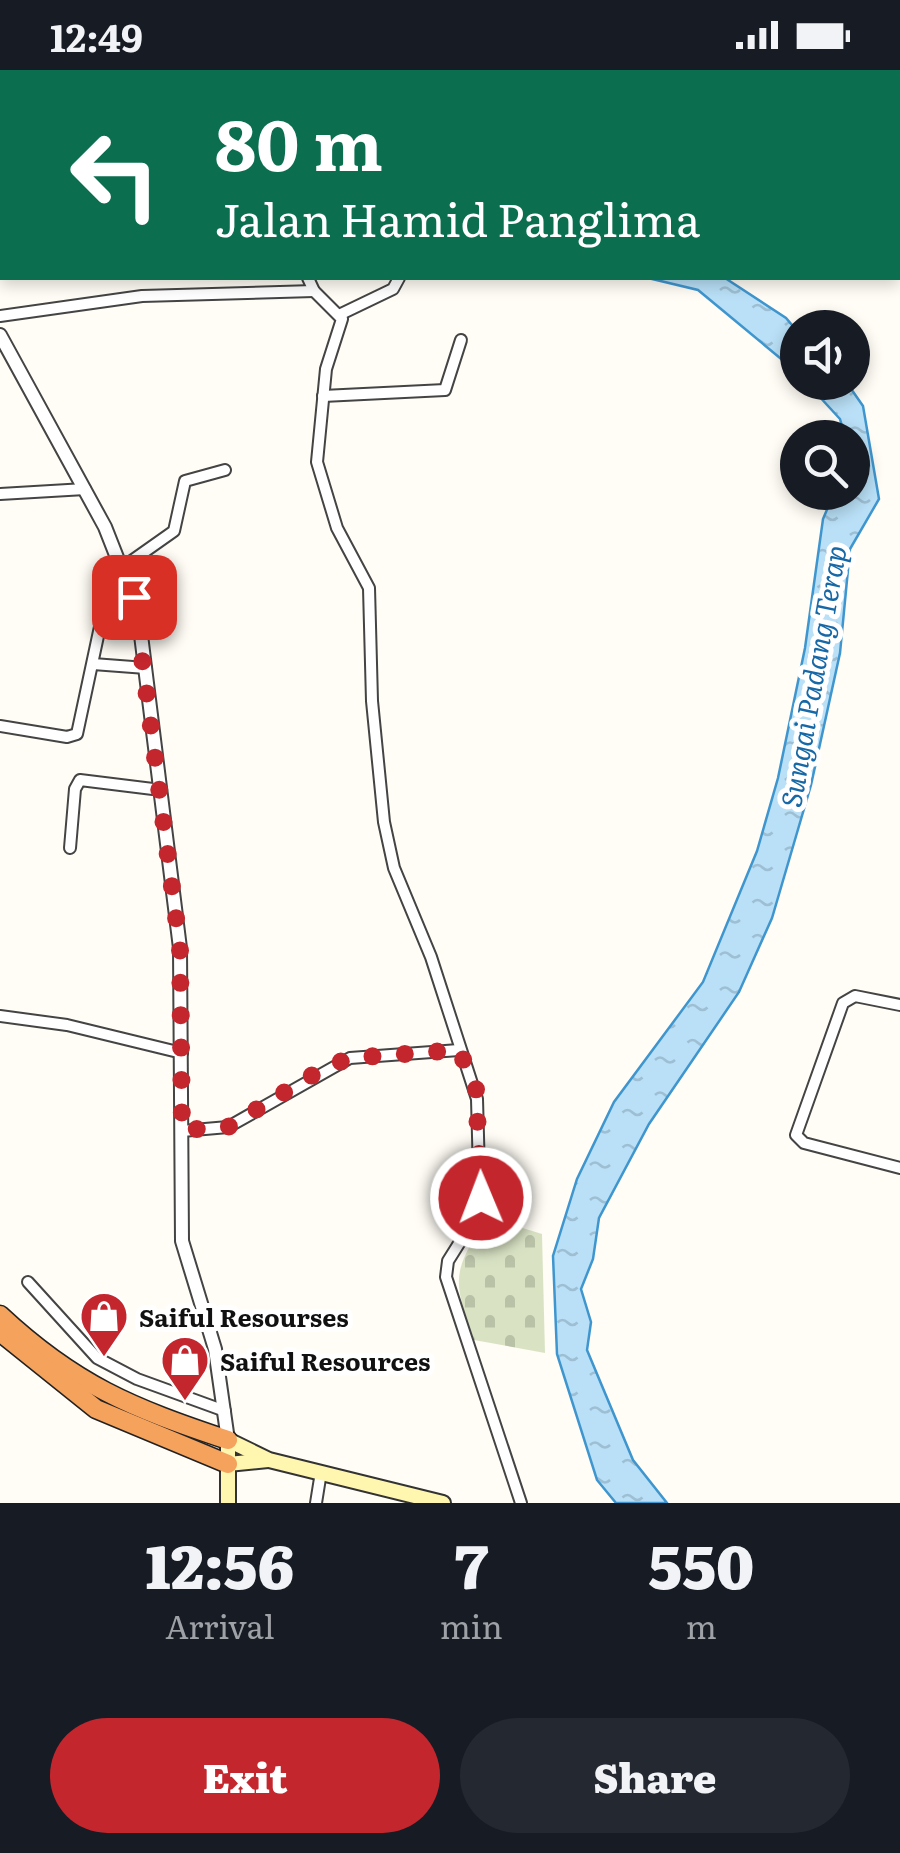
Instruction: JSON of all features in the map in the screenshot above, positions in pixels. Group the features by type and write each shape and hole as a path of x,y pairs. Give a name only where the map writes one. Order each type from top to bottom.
{"highway":[{"path":"0,1315 70,1374 102,1394 228,1440"},
{"path":"0,1332 96,1409 228,1464"}],"main road":[{"path":"228,1503 228,1440 269,1460 443,1503"},
{"path":"228,1464 269,1460"}],"street":[{"path":"309,280 314,291 341,314"},
{"path":"341,314 394,290 399,280"},
{"path":"0,316 142,296 314,291"},
{"path":"341,314 323,396 317,462 337,528 369,588 369,662 387,838 400,888 431,957 459,1050 473,1077 480,1210 448,1261 446,1277 521,1503"},
{"path":"0,335 86,490 123,567 138,611 180,948 184,1254 216,1350 228,1440"},
{"path":"323,396 446,390 461,340"},
{"path":"123,567 174,530 185,481 226,470"},
{"path":"0,494 86,490"},
{"path":"0,726 67,737 77,734 102,622"},
{"path":"94,664 146,668"},
{"path":"70,848 75,789 80,780 161,790"},
{"path":"900,1005 855,996 842,1003 796,1135 804,1143 900,1168"},
{"path":"0,1016 55,1022 182,1052"},
{"path":"182,1130 228,1127 324,1068 350,1058 459,1050"},
{"path":"28,1282 98,1358 137,1379 225,1411"},
{"path":"316,1503 321,1472"}],"green space":[{"path":"487,1217 542,1234 545,1353 474,1340 462,1302 459,1276 467,1251"}],"water":[{"path":"656,280 728,280 780,314 780,358 698,290"},
{"name":"Sungai Padang Terap","path":"823,400 859,400 865,420 840,419"},
{"name":"Sungai Padang Terap","path":"870,447 879,499 850,549 840,653 811,785 772,918 739,992 649,1124 599,1218 593,1259 581,1289 591,1322 587,1350 633,1460 667,1503 616,1503 597,1480 557,1354 553,1256 577,1179 614,1102 703,982 757,851 778,778 805,648 827,510 870,510"}],"place":[{"name":"Saiful Resourses","path":"104,1358"},
{"name":"Saiful Resources","path":"185,1402"}],"route":[{"path":"134,597 180,948 182,1130 228,1127 324,1068 350,1058 459,1050 476,1089 481,1198"}]}
